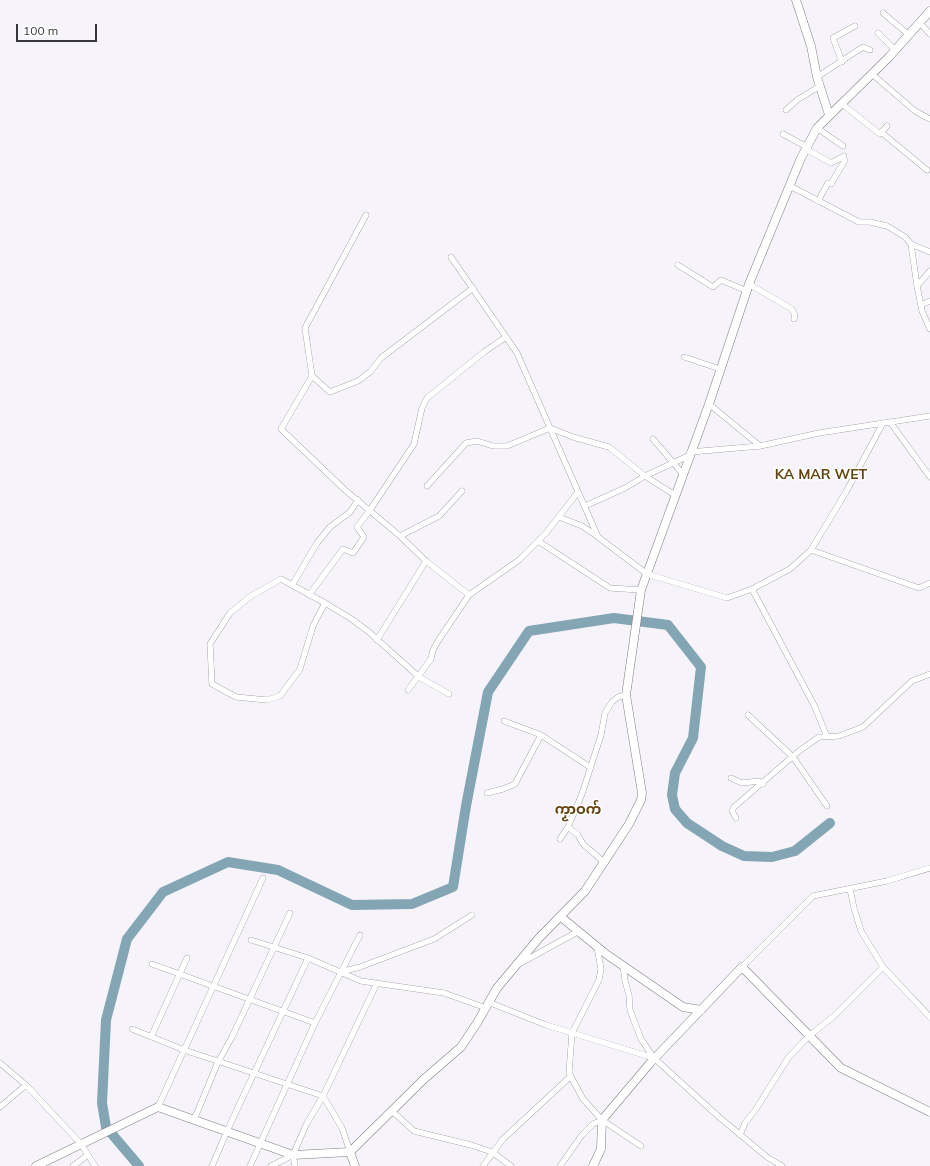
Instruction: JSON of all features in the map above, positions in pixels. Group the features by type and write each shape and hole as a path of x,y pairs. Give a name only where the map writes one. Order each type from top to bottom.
{"street":[{"path":"796,0 811,46 817,77 828,115"},
{"path":"271,1166 293,1155 350,1152 422,1080 461,1047 497,988 539,938 585,891 605,863 639,806 642,793 626,695 641,590 708,404 748,287 806,148 817,128 828,115 842,104 872,74 930,11"},
{"path":"883,13 909,35"},
{"path":"920,23 930,34"},
{"path":"842,62 833,38 855,26"},
{"path":"878,33 895,50"},
{"path":"817,77 863,47 870,50"},
{"path":"872,74 914,111 930,119"},
{"path":"786,110 797,100 820,86"},
{"path":"842,104 880,134 881,132 927,170"},
{"path":"881,132 887,126"},
{"path":"817,128 844,146"},
{"path":"782,134 831,163 844,158 831,184 828,183 818,201"},
{"path":"790,186 859,222 870,222 887,226 905,237 911,244 930,252"},
{"path":"366,216 305,328 312,376 281,428 426,561 469,595"},
{"path":"911,244 921,304 930,329"},
{"path":"451,256 517,353 598,537"},
{"path":"678,265 713,287 720,280 748,287 792,309 795,315 794,319"},
{"path":"917,286 930,270"},
{"path":"312,376 330,392 358,381 370,372 381,358 473,288"},
{"path":"921,304 930,301"},
{"path":"309,595 343,548 353,553 364,537 356,527 370,510 414,444 422,408 428,398 484,352 506,337"},
{"path":"684,357 720,369"},
{"path":"708,404 760,446"},
{"path":"585,506 625,488 644,476 689,454 760,446 819,433 930,416"},
{"path":"890,422 930,477"},
{"path":"559,517 582,526 647,574 727,598 752,589 790,569 811,550 846,492 883,423"},
{"path":"427,486 466,443 477,441 494,446 507,446 550,428 573,437 609,447 644,476 675,495"},
{"path":"653,439 682,473"},
{"path":"400,536 428,524 439,516 462,491"},
{"path":"408,690 433,656 433,650 469,595 519,560 559,517 578,492"},
{"path":"294,582 317,543 330,527 350,512 358,500"},
{"path":"538,541 610,588 641,590"},
{"path":"811,550 919,588 930,583"},
{"path":"377,640 426,561"},
{"path":"325,603 313,626 300,669 280,696 267,700 236,697 212,684 210,644 230,613 251,596 281,579 325,603 350,618 418,677 449,694"},
{"path":"752,589 815,707 827,737"},
{"path":"736,818 732,811 734,807 819,737 839,736 863,727 912,681 930,674"},
{"path":"560,839 568,827 582,794 609,707 618,697 626,695"},
{"path":"748,716 793,757 826,806"},
{"path":"504,721 541,736 590,767"},
{"path":"487,793 503,790 515,784 541,736"},
{"path":"732,778 742,783 759,781 762,784"},
{"path":"568,827 578,835 583,844 605,863"},
{"path":"560,1166 582,1135 593,1124 602,1120 654,1058 813,896 887,881 930,868"},
{"path":"36,1166 158,1107 263,878"},
{"path":"850,889 861,931 883,967 930,1017"},
{"path":"194,1120 218,1062 250,1000 265,964 290,913"},
{"path":"341,972 360,967 434,939 472,915"},
{"path":"561,917 579,930 606,954 683,1007 701,1010"},
{"path":"517,965 579,930"},
{"path":"250,1166 315,1023 360,935"},
{"path":"251,940 308,958 360,981 444,993 487,1005 546,1025 654,1058"},
{"path":"597,945 601,969 599,980 572,1033 569,1073 583,1099 602,1120 640,1146"},
{"path":"151,1037 187,958"},
{"path":"212,1166 308,958"},
{"path":"152,964 315,1023"},
{"path":"623,965 630,1010 641,1039 654,1058 740,1135 767,1157 782,1166"},
{"path":"742,967 841,1068 930,1112"},
{"path":"740,1135 744,1123 756,1109 788,1058 809,1036 834,1016 883,967"},
{"path":"295,1166 293,1155 306,1125 323,1096 377,983"},
{"path":"132,1029 218,1062 323,1096 342,1128 354,1165"},
{"path":"0,1063 26,1085 81,1144 95,1166"},
{"path":"483,1166 503,1139 536,1106 571,1076"},
{"path":"0,1106 26,1085"},
{"path":"158,1107 293,1155"},
{"path":"392,1111 414,1131 471,1144 492,1152 511,1166"},
{"path":"593,1166 601,1149 602,1120"},
{"path":"73,1166 88,1155"}],"waterway":[{"path":"139,1166 106,1127 102,1103 106,1020 127,939 163,892 228,862 278,870 352,905 412,904 453,887 466,806 488,692 529,631 614,618 668,625 701,667 693,738 675,773 672,795 675,809 687,823 722,846 744,856 772,857 795,851 830,823"}],"district":[{"name":"KA MAR WET","path":"821,475"},
{"name":"ကၟာဝက်","path":"578,810"}]}
